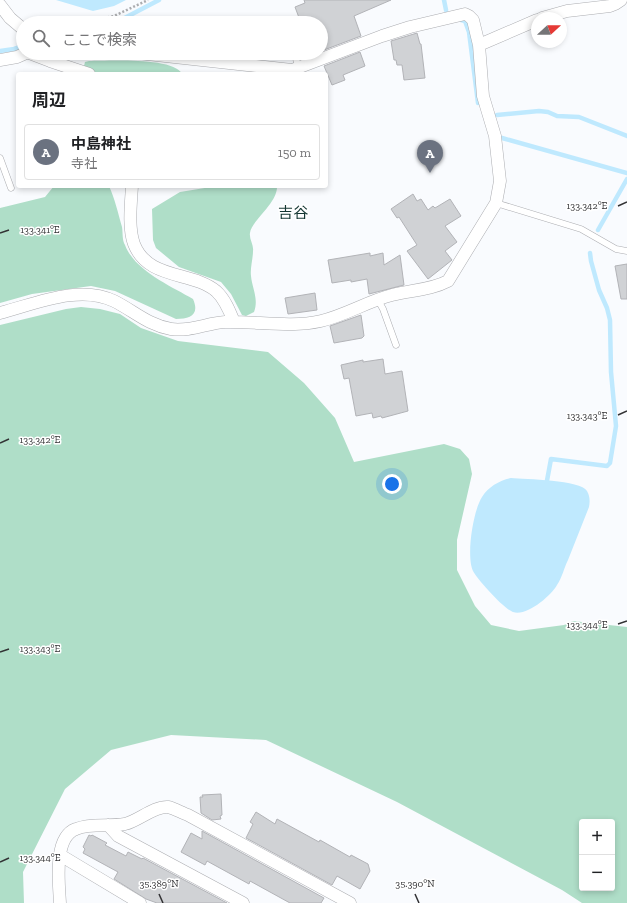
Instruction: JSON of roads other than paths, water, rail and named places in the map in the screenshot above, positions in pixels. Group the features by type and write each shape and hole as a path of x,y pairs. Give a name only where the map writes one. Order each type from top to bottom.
{"street":[{"path":"564,12 610,6 621,0"},
{"path":"0,5 16,23"},
{"path":"0,313 56,298 85,294 102,296 115,302 146,321 171,329 190,329 223,322 304,324 340,316 392,295 440,285 448,281 496,203 500,181 497,146 483,96 479,45 473,20 465,14 410,27 382,36 328,57"},
{"path":"479,45 531,23"},
{"path":"0,60 16,57"},
{"path":"45,60 82,72"},
{"path":"198,60 293,71 321,60"},
{"path":"132,188 132,230 134,244 140,254 148,263 163,272 204,284 216,291 224,300 234,322"},
{"path":"60,903 59,860 63,842 69,833 75,829 125,824 168,807 188,815 350,903"},
{"path":"108,825 118,836 244,903"},
{"path":"60,855 140,903"}],"lane":[{"path":"293,71 294,60"},
{"path":"0,158 11,188"},
{"path":"496,203 581,229 616,249 627,251"},
{"path":"378,300 383,309 396,345"}],"water":[{"path":"56,0 126,0 114,6 93,11"},
{"path":"511,478 575,484 583,487 587,491 590,499 589,507 562,576 554,590 544,600 531,609 518,613 509,610 480,580 473,571 470,555 473,523 482,497 495,484"}],"waterway":[{"path":"128,16 159,0"},
{"path":"444,0 446,10"},
{"path":"461,20 465,21 469,32 478,103"},
{"path":"0,51 16,48"},
{"path":"497,115 539,111 548,112 557,116 579,117 627,136"},
{"path":"502,138 627,173"},
{"path":"598,230 627,179"},
{"path":"546,486 551,459 607,466 610,463 616,426 611,372 610,320 607,308 599,290 590,253"}],"place":[{"name":"中島神社","path":"430,173"}],"district":[{"name":"吉谷","path":"293,213"}]}
